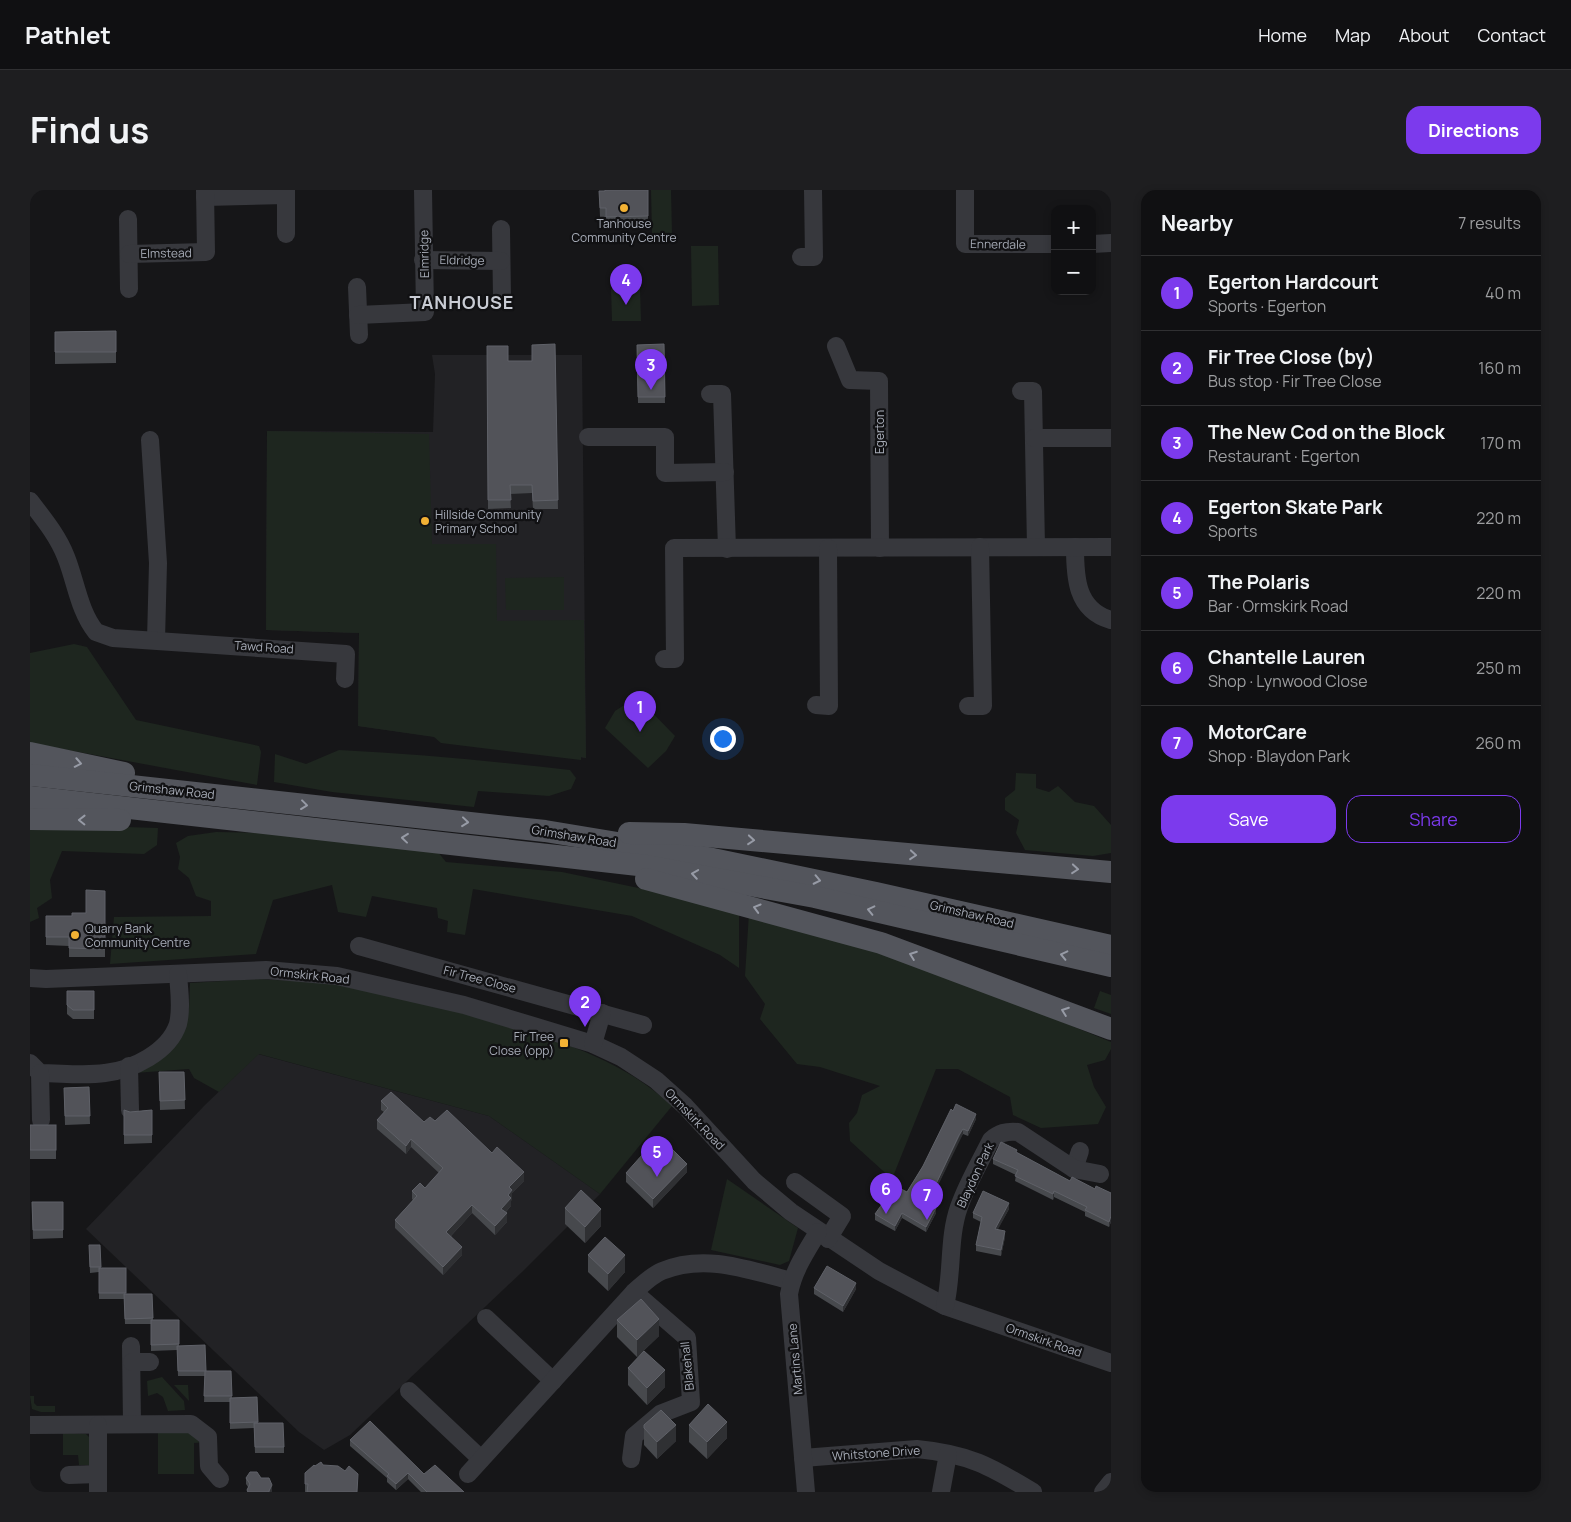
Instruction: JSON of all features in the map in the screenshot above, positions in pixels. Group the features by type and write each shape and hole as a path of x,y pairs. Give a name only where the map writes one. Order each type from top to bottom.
{"main road":[{"path":"30,753 255,799"},
{"name":"Grimshaw Road","path":"30,775 545,831 718,860 923,903 1111,946"},
{"name":"Grimshaw Road","path":"30,797 648,866 748,883 1111,966"},
{"path":"30,819 253,823"},
{"path":"545,831 684,834 1111,872"},
{"path":"540,853 750,906 881,943 1111,1028"}],"street":[{"name":"Elmridge","path":"358,314 425,312 423,190"},
{"path":"801,257 814,257 813,190"},
{"name":"Ennerdale","path":"965,190 965,244 1051,244"},
{"name":"Elmstead","path":"129,254 206,252 205,193 286,193 286,234"},
{"name":"Elmstead","path":"128,219 130,289"},
{"path":"501,229 502,298"},
{"path":"1096,244 1111,243"},
{"name":"Eldridge","path":"423,260 501,260"},
{"path":"357,287 359,335"},
{"name":"Egerton","path":"836,346 850,380 879,381 880,548"},
{"path":"1022,392 1033,392 1036,547"},
{"path":"710,394 722,394 727,548"},
{"path":"588,437 665,437 665,473 725,472"},
{"path":"1034,438 1111,438"},
{"path":"150,440 158,564 156,640"},
{"name":"Tawd Road","path":"30,501 58,541 66,557 84,613 96,632 108,637 346,654 345,679"},
{"path":"968,706 983,706 980,547"},
{"path":"1075,547 1077,588 1084,601 1096,614 1111,620"},
{"path":"664,659 675,659 674,548 1111,547"},
{"path":"816,705 829,706 828,548"},
{"name":"Fir Tree Close","path":"359,946 643,1025"},
{"name":"Ormskirk Road","path":"30,978 46,980 266,970 336,976 464,1005 592,1044 621,1057 656,1080 685,1106 754,1181 823,1235 879,1271 945,1306 1111,1363"},
{"path":"40,1120 35,1068 104,1073 141,1062 158,1050 170,1038 178,1025 180,1009 178,974"},
{"path":"592,1044 602,1013"},
{"path":"129,1066 130,1110"},
{"name":"Blaydon Park","path":"945,1306 950,1285 954,1230 959,1207 990,1140 998,1134 1018,1132 1074,1169 1100,1174"},
{"path":"1074,1169 1080,1151"},
{"name":"Martins Lane","path":"795,1182 842,1216 823,1235 792,1281 789,1294 806,1492"},
{"path":"468,1474 634,1292 660,1271 689,1263 729,1264 792,1281"},
{"name":"Blakehall","path":"631,1460 634,1436 660,1414 691,1402 687,1338 634,1292"},
{"path":"486,1318 553,1380"},
{"path":"132,1424 131,1354 150,1362"},
{"path":"409,1391 481,1459"},
{"path":"69,1475 98,1483 98,1424"},
{"path":"30,1425 191,1424 208,1437 210,1466 220,1479"},
{"name":"Whitstone Drive","path":"803,1458 917,1449 970,1458 992,1467 1033,1492"},
{"path":"940,1492 948,1454"},
{"path":"1104,1492 1111,1482"}],"shaded area":[{"path":"651,190 671,190 672,234 652,234"},
{"path":"691,246 718,246 719,305 692,306"},
{"path":"640,288 641,321 612,321 611,289"},
{"name":"Hillside Community Primary School","path":"432,355 582,355 586,758 358,726 359,633 266,630 267,431 433,432 435,374"},
{"name":"Hillside Community Primary School","path":"267,431 429,434 432,544 496,544 497,621 584,620 586,758 581,757 581,760 441,743 434,737 358,726 359,633 266,630"},
{"path":"564,577 564,610 506,610 505,578"},
{"path":"74,644 87,647 136,720 259,746 261,752 257,785 30,743 30,653"},
{"path":"637,697 675,736 666,751 648,768 605,728 615,711"},
{"path":"339,750 454,758 570,770 576,778 571,789 549,796 478,791 474,807 332,792 274,782 275,754 306,764"},
{"path":"1016,773 1036,774 1036,788 1049,792 1058,786 1075,802 1094,806 1111,825 1111,853 1093,856 1025,850 1016,833 1019,820 1005,810 1005,798 1015,790"},
{"path":"30,824 158,828 157,845 144,854 62,851 50,880 52,898 37,908 39,918 30,922"},
{"path":"216,832 273,833 433,846 446,862 562,872 739,909 739,968 720,955 632,916 473,889 465,935 447,932 448,921 438,918 437,908 372,896 366,917 338,912 332,885 273,900 256,954 110,964 114,917 211,916 211,901 196,896 189,878 178,869 180,857 176,843 188,836"},
{"path":"749,913 829,934 1026,1007 1111,1042 1111,1049 1105,1060 1087,1065 1094,1087 1106,1107 1098,1124 1041,1128 1013,1115 1010,1097 958,1069 936,1069 892,1179 850,1141 849,1123 857,1113 862,1095 880,1086 820,1067 797,1064 760,1019 765,1004 745,976"},
{"path":"258,979 326,983 364,988 408,998 548,1038 601,1059 626,1072 672,1106 600,1194 489,1116 259,1054 219,1092 194,1078 189,1069 134,1073 183,1033 189,1009 190,983"},
{"path":"1100,991 1111,995 1111,1014 1094,1008"},
{"path":"258,1054 489,1116 600,1194 522,1272 350,1435 324,1450 299,1432 86,1229 205,1105"},
{"path":"727,1179 798,1228 789,1261 780,1265 711,1250"},
{"path":"162,1377 184,1401 185,1410 168,1411 163,1397 157,1393 148,1396 147,1381"},
{"path":"174,1385 188,1385 189,1401"},
{"path":"30,1396 34,1396 34,1403 37,1406 55,1406 55,1412 41,1412 32,1409"},
{"path":"158,1432 194,1432 206,1442 194,1443 194,1474 158,1474"},
{"path":"63,1433 86,1434 89,1437 90,1465 79,1465 78,1455 63,1455"}],"building":[{"name":"Tanhouse Community Centre","path":"648,190 648,216 606,217 606,208 600,208 599,191"},
{"path":"116,331 116,352 55,352 55,332"},
{"path":"555,344 558,500 533,501 532,485 510,485 511,500 488,500 487,346 508,346 508,361 532,361 532,345"},
{"path":"664,344 665,397 638,397 637,345"},
{"name":"Quarry Bank Community Centre","path":"86,890 105,891 105,949 69,948 69,937 46,937 46,916 72,916 72,913 86,913"},
{"path":"67,991 94,991 94,1010 73,1010 67,1005"},
{"path":"159,1072 184,1072 185,1100 160,1101"},
{"path":"89,1087 90,1116 65,1116 64,1088"},
{"path":"391,1092 424,1122 430,1117 435,1121 447,1110 492,1153 497,1147 524,1172 509,1187 512,1190 508,1195 511,1198 501,1209 507,1213 495,1226 472,1205 446,1232 462,1247 443,1267 395,1220 417,1196 412,1191 420,1183 425,1188 443,1168 411,1139 406,1146 377,1120 388,1108 381,1101"},
{"path":"956,1104 976,1114 968,1131 963,1129 959,1135 927,1203 936,1208 926,1227 902,1213 895,1226 875,1214 895,1186 907,1192 923,1166 951,1109 953,1111"},
{"path":"124,1110 130,1112 152,1110 152,1135 124,1135"},
{"path":"30,1125 56,1125 56,1150 30,1150"},
{"path":"659,1136 687,1164 653,1199 626,1173"},
{"path":"1001,1142 1070,1181 1072,1177 1095,1189 1096,1186 1111,1193 1111,1216 1109,1222 1085,1210 1087,1207 1054,1191 1053,1194 1015,1176 1018,1170 993,1159"},
{"path":"581,1190 601,1209 585,1227 565,1208"},
{"path":"983,1191 1009,1203 995,1229 1005,1231 1001,1250 976,1245 982,1217 973,1213"},
{"path":"32,1202 63,1202 63,1230 33,1230"},
{"path":"605,1237 625,1255 608,1274 588,1255"},
{"path":"89,1245 100,1245 101,1267 90,1267"},
{"path":"827,1266 856,1283 843,1306 814,1288"},
{"path":"99,1268 126,1268 126,1293 99,1293"},
{"path":"124,1294 152,1294 153,1318 125,1319"},
{"path":"641,1299 659,1319 637,1340 617,1320"},
{"path":"151,1320 179,1320 179,1344 151,1345"},
{"path":"205,1345 206,1371 178,1371 177,1346"},
{"path":"644,1351 665,1370 647,1388 628,1368"},
{"path":"205,1371 231,1371 232,1396 204,1396"},
{"path":"257,1397 258,1422 230,1423 230,1398"},
{"path":"708,1404 727,1422 707,1442 689,1425"},
{"path":"661,1410 676,1425 657,1442 644,1428 644,1425"},
{"path":"370,1421 424,1474 435,1465 464,1492 427,1492 408,1473 396,1484 387,1476 389,1474 350,1440"},
{"path":"254,1423 283,1423 284,1447 255,1447"},
{"path":"321,1462 323,1465 338,1466 345,1471 349,1466 358,1474 357,1492 307,1492 308,1484 305,1484 305,1473"},
{"path":"250,1472 257,1472 261,1478 269,1478 272,1485 269,1492 248,1492 250,1484 246,1478"}],"place":[{"name":"Tanhouse Community Centre","path":"624,208"},
{"name":"Egerton Skate Park","path":"626,305"},
{"name":"The New Cod on the Block","path":"651,390"},
{"name":"Hillside Community Primary School","path":"425,521"},
{"name":"Egerton Hardcourt","path":"640,732"},
{"name":"Quarry Bank Community Centre","path":"75,935"},
{"name":"Fir Tree Close (by)","path":"585,1027"},
{"name":"Fir Tree Close (opp)","path":"564,1043"},
{"name":"The Polaris","path":"657,1177"},
{"name":"Chantelle Lauren","path":"886,1214"},
{"name":"MotorCare","path":"927,1220"}],"district":[{"name":"TANHOUSE","path":"462,302"}]}
